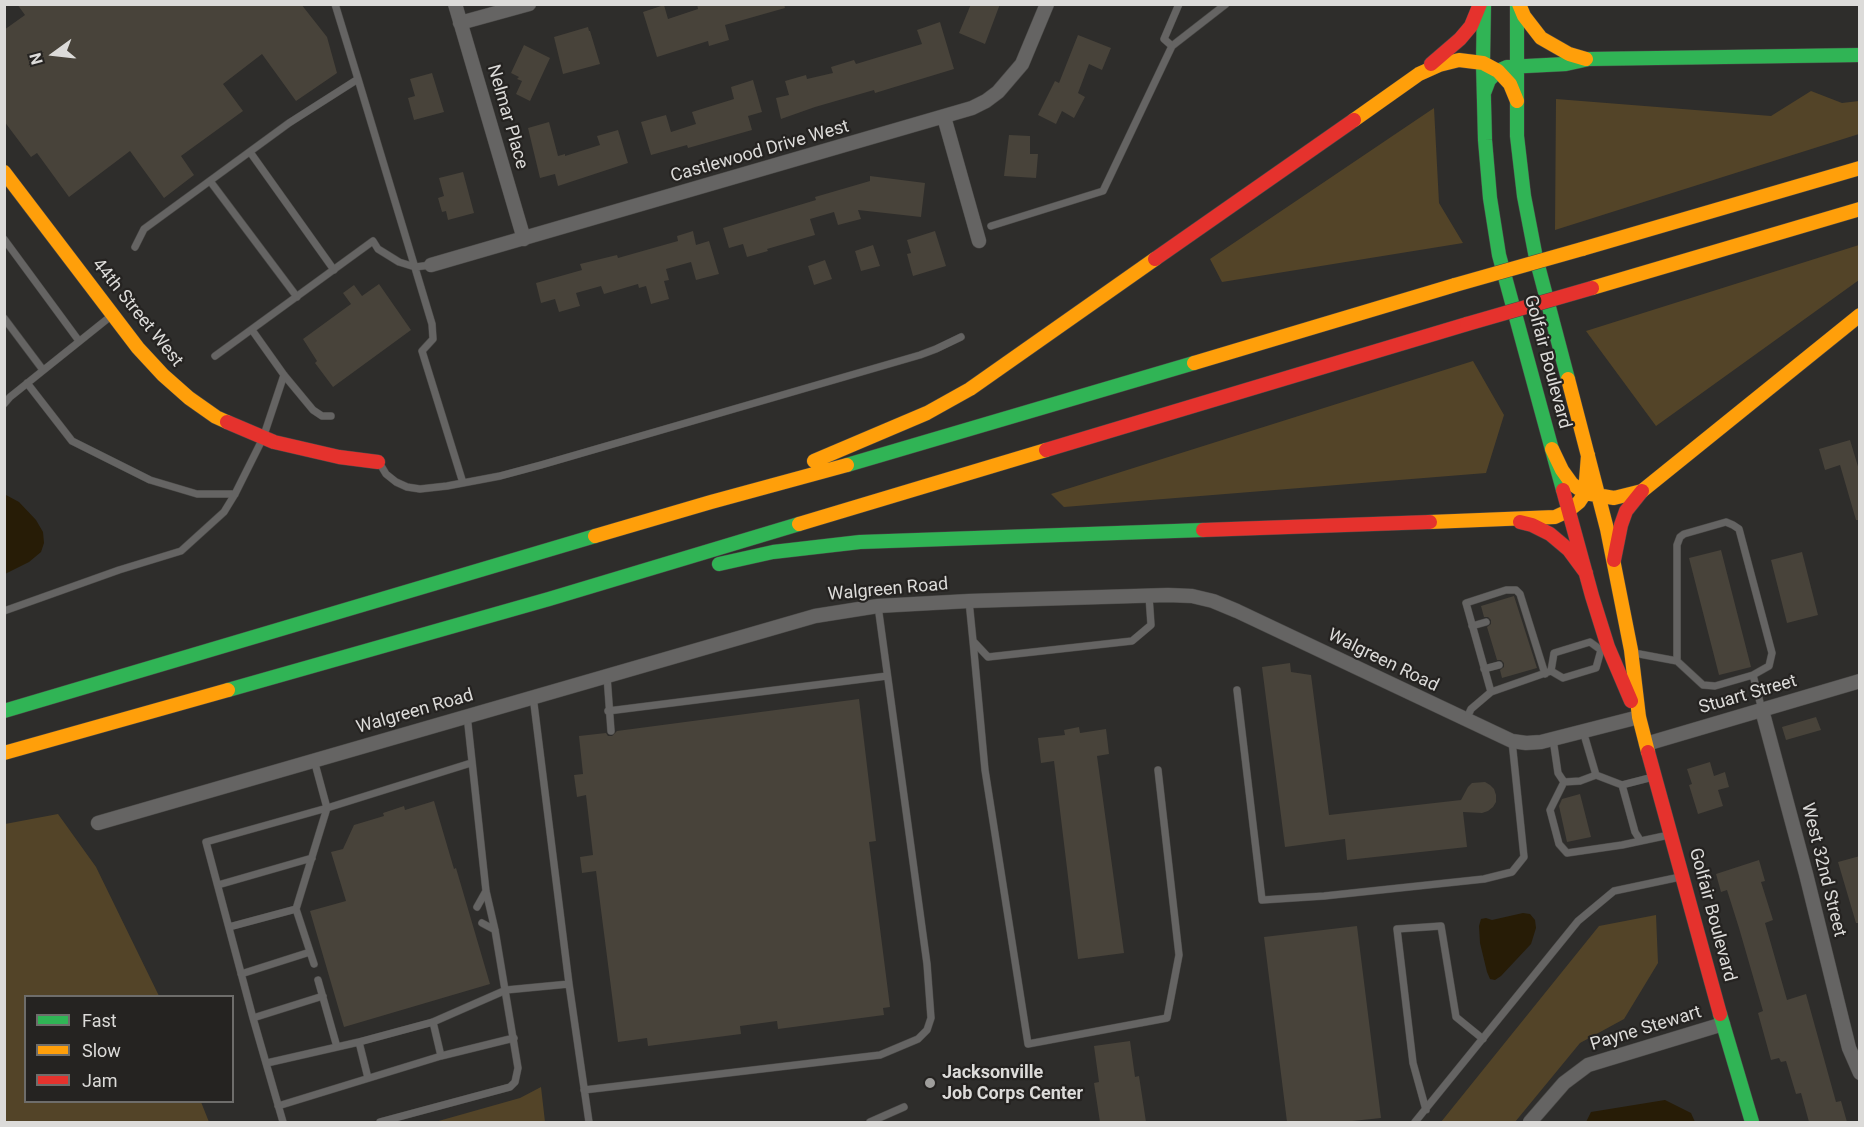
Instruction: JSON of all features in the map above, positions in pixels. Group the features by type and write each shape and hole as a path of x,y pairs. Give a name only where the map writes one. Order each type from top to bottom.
{"main road":[{"name":"Golfair Boulevard","path":"1482,4 1487,170 1494,225 1503,266 1605,649 1615,662 1639,717"},
{"path":"711,502 894,428 970,389 1419,74 1460,39 1471,26 1482,4"},
{"name":"Golfair Boulevard","path":"1518,4 1517,136 1529,226 1588,455 1592,494 1614,560 1632,655 1639,717 1752,1122"},
{"path":"1518,4 1541,38 1569,54 1589,59"},
{"path":"1484,93 1489,81 1498,71 1507,67 1566,64 1589,59 1860,55"},
{"path":"1419,74 1439,65 1459,60 1483,63 1498,71 1510,84 1517,101"},
{"path":"4,711 711,502 867,460 1455,285 1860,168"},
{"name":"44th Street West","path":"4,172 138,348 189,399 216,417 274,442 339,457 378,462"},
{"path":"4,753 549,599 1467,324 1860,209"},
{"path":"1614,560 1626,511 1642,490 1860,315"},
{"path":"1552,449 1572,483 1592,494 1614,498 1642,490"},
{"path":"549,599 773,552 860,542 1512,520 1555,517 1592,494"},
{"path":"1512,520 1532,525 1550,534 1569,550 1586,573"}],"street":[{"name":"Nelmar Place","path":"455,4 524,239"},
{"path":"460,23 529,4"},
{"name":"Castlewood Drive West","path":"431,265 972,108 986,101 1010,80 1022,64 1047,4"},
{"path":"944,117 979,241"},
{"name":"Walgreen Road","path":"98,823 815,616 878,606 969,601 1192,596 1229,607 1512,741 1526,743 1553,739 1639,717"},
{"name":"Stuart Street","path":"1646,744 1860,681"},
{"name":"West 32nd Street","path":"1762,710 1806,874 1846,1037 1860,1073"},
{"name":"Payne Stewart","path":"1530,1122 1564,1083 1588,1065 1723,1024"}],"lane":[{"path":"335,4 432,324 433,339 422,351 463,483"},
{"path":"1172,46 1164,39 1179,4"},
{"path":"1210,15 1214,4"},
{"path":"991,226 1103,190 1172,46 1226,4"},
{"path":"135,247 144,229 289,123 358,79"},
{"path":"250,152 334,270"},
{"path":"210,181 297,297"},
{"path":"4,239 79,341"},
{"path":"215,356 373,241 378,249 399,262 415,267 431,265"},
{"path":"4,404 112,315"},
{"path":"4,318 43,370"},
{"path":"252,330 284,375 313,410 322,416 331,416"},
{"path":"378,462 386,474 407,487 420,489 463,483 541,465 936,350 961,337"},
{"path":"4,611 119,570 181,551 224,512 235,494 263,438 284,375"},
{"path":"27,383 72,441 150,480 197,494 235,494"},
{"path":"4,390 10,397"},
{"path":"1632,655 1677,661 1702,685 1715,686 1753,675 1769,666 1772,653 1739,529 1726,522 1684,534 1677,545 1677,661"},
{"path":"1491,692 1466,603 1506,590 1515,590 1520,594 1536,655 1548,673"},
{"path":"974,641 988,657 1132,641 1151,625 1149,596"},
{"path":"969,601 985,770 1028,1044 1167,1018 1179,955 1158,770"},
{"path":"584,1090 880,1055 918,1040 927,1030 931,1018 927,964 878,606"},
{"path":"1472,626 1486,622"},
{"path":"1466,720 1471,709 1491,692 1548,673 1563,678 1596,668 1605,649 1590,642 1554,653 1548,673"},
{"path":"1485,669 1499,665"},
{"path":"606,675 611,731"},
{"path":"1753,675 1762,710"},
{"path":"608,711 887,676"},
{"path":"1237,690 1262,900 1324,896 1484,879 1512,872 1524,857 1512,741"},
{"path":"533,696 569,984 589,1122"},
{"path":"380,1122 510,1088 515,1082 518,1068 506,990 486,891 467,716"},
{"path":"1583,731 1596,775"},
{"path":"1553,739 1558,772 1564,782"},
{"path":"314,760 327,808 296,909 314,964"},
{"path":"283,1122 206,842 327,808 471,763"},
{"path":"1564,782 1580,781 1596,775 1622,785 1656,777"},
{"path":"1564,782 1550,810 1559,844 1567,853 1671,835"},
{"path":"1622,785 1635,832 1640,840"},
{"path":"218,885 312,858"},
{"path":"1415,1122 1578,921 1614,891 1682,876"},
{"path":"477,907 486,891"},
{"path":"229,927 296,909"},
{"path":"482,923 495,930"},
{"path":"1426,1110 1413,1063 1397,929 1441,926 1456,1017 1483,1039"},
{"path":"241,974 310,952"},
{"path":"318,980 337,1047"},
{"path":"267,1063 433,1022 506,990 569,984"},
{"path":"253,1018 323,996"},
{"path":"433,1022 441,1056"},
{"path":"278,1106 441,1056 514,1038"},
{"path":"359,1042 368,1078"},
{"path":"870,1122 904,1107"}],"shaded area":[{"path":"1811,91 1842,103 1859,101 1859,134 1555,230 1556,99 1771,116"},
{"path":"1434,108 1439,203 1463,243 1222,282 1210,259"},
{"path":"1859,245 1859,280 1656,426 1586,331"},
{"path":"1473,361 1504,415 1486,473 1064,507 1051,494"},
{"path":"4,496 19,502 36,520 43,532 44,543 41,552 29,562 5,574"},
{"path":"58,814 96,867 159,995 24,995 24,1103 201,1103 209,1122 5,1122 5,824"},
{"path":"1523,913 1530,914 1535,920 1536,928 1531,944 1501,976 1495,980 1490,979 1480,943 1481,919 1492,920"},
{"path":"1656,915 1658,963 1624,1019 1580,1043 1515,1122 1441,1122 1599,926"},
{"path":"541,1087 545,1122 435,1122 520,1098"},
{"path":"1665,1100 1691,1113 1695,1122 1586,1122 1591,1112"}],"building":[{"path":"17,4 301,4 327,37 337,73 296,101 262,54 223,84 243,111 181,156 194,175 164,198 130,151 69,197 37,153 31,157 4,121 4,30 25,15"},
{"path":"697,4 784,4 785,8 725,25 729,40 709,46 708,41 657,57 643,12 664,5 668,19 698,9"},
{"path":"971,4 1000,4 985,44 959,33"},
{"path":"940,22 954,69 875,93 874,90 815,107 781,119 776,98 789,95 785,81 806,75 807,79 833,73 831,67 854,60 856,64 922,44 917,30"},
{"path":"588,27 600,64 563,74 554,37"},
{"path":"1078,35 1111,48 1102,70 1089,64 1078,93 1085,97 1074,118 1062,111 1056,124 1038,115 1055,81 1059,83"},
{"path":"524,45 550,58 530,101 516,94 522,81 511,73"},
{"path":"432,73 444,112 414,120 408,98 415,96 410,79"},
{"path":"753,80 762,112 748,116 752,130 688,148 687,145 651,155 641,122 666,115 671,132 696,124 692,112 734,99 731,87"},
{"path":"549,122 558,156 600,145 597,136 618,130 628,163 558,186 555,174 540,178 528,128"},
{"path":"1009,135 1030,136 1030,154 1038,154 1036,178 1004,176"},
{"path":"463,172 474,213 448,220 446,211 442,212 438,198 444,196 439,178"},
{"path":"870,176 925,183 921,217 858,210 861,219 838,225 834,212 810,219 815,235 747,257 743,244 729,248 723,228 870,181"},
{"path":"693,231 696,245 709,241 719,274 696,280 691,262 666,269 669,280 664,281 669,299 651,304 646,286 639,288 638,284 604,294 601,286 576,293 580,306 559,312 555,299 541,303 536,283 582,270 580,264 617,255 618,258 678,241 677,236"},
{"path":"935,231 946,266 913,276 907,254 911,253 907,240"},
{"path":"873,245 880,266 861,271 855,251"},
{"path":"825,260 832,279 814,285 808,266"},
{"path":"379,284 411,330 333,387 315,363 317,361 303,339 351,304 343,293 354,285 362,296"},
{"path":"1850,440 1860,473 1860,520 1856,520 1840,465 1825,470 1819,449"},
{"path":"1721,550 1751,667 1719,675 1689,558"},
{"path":"1802,552 1818,615 1787,623 1771,560"},
{"path":"1514,596 1537,668 1502,678 1500,670 1504,667 1504,663 1497,660 1487,627 1491,624 1491,620 1484,617 1481,606"},
{"path":"1290,663 1291,672 1311,675 1329,815 1461,800 1472,783 1485,782 1494,789 1496,802 1488,811 1482,813 1463,812 1467,847 1347,860 1345,839 1285,847 1262,667"},
{"path":"859,699 876,841 869,842 890,1007 883,1008 884,1015 778,1029 777,1021 740,1026 741,1034 648,1046 647,1038 618,1042 596,871 582,873 580,857 593,855 586,795 577,797 574,775 583,774 579,736 606,733 612,736 617,731"},
{"path":"1816,717 1821,730 1786,740 1782,727"},
{"path":"1079,727 1080,733 1106,729 1109,754 1097,756 1124,953 1078,959 1054,761 1041,763 1038,738 1065,735 1064,730"},
{"path":"1710,762 1714,776 1725,772 1729,787 1718,790 1723,806 1698,814 1689,785 1692,784 1687,769"},
{"path":"1580,794 1591,837 1567,842 1559,806 1562,799"},
{"path":"434,801 490,984 344,1027 310,911 346,901 331,852 343,849 354,825 384,816 383,813 404,806 405,810"},
{"path":"1860,856 1860,923 1856,923 1838,862"},
{"path":"1759,860 1765,881 1761,882 1773,920 1765,923 1787,1000 1806,994 1836,1102 1841,1101 1847,1122 1809,1122 1801,1093 1796,1094 1786,1061 1781,1062 1779,1058 1771,1060 1758,1013 1763,1011 1739,928 1727,890 1721,892 1716,874"},
{"path":"1357,926 1381,1118 1343,1122 1287,1122 1264,937"},
{"path":"1130,1041 1135,1077 1139,1076 1146,1122 1100,1122 1094,1083 1099,1082 1094,1046"}],"traffic: fast":[{"path":"1484,4 1485,140 1490,198 1499,255 1563,490"},
{"path":"1517,4 1517,136 1524,196 1536,258 1568,379"},
{"path":"1484,93 1489,80 1498,71 1507,67 1566,64 1589,59 1860,55"},
{"path":"847,465 1194,363"},
{"path":"228,690 549,599 799,524"},
{"path":"719,564 773,552 860,542 1203,530"},
{"path":"4,711 595,536"},
{"path":"1720,1014 1752,1122"}],"traffic: slow":[{"path":"1519,4 1524,16 1541,38 1569,54 1586,59"},
{"path":"1354,120 1419,74 1439,65 1459,60 1483,63 1498,71 1510,84 1517,101"},
{"path":"1582,249 1860,168"},
{"path":"4,172 138,348 189,398 227,422"},
{"path":"1592,288 1860,209"},
{"path":"1455,285 1582,249"},
{"path":"814,461 927,413 970,389 1155,259"},
{"path":"1194,363 1455,285"},
{"path":"1552,449 1572,484 1585,493 1614,498 1642,491 1860,315"},
{"path":"1568,379 1607,529 1631,650 1639,717 1648,752"},
{"path":"799,524 1046,450"},
{"path":"1430,522 1555,517 1568,511 1579,502 1585,493 1588,455"},
{"path":"595,536 847,465"},
{"path":"4,753 228,690"}],"traffic: jam":[{"path":"1431,64 1460,39 1471,26 1480,4"},
{"path":"1155,259 1354,120"},
{"path":"1467,324 1592,288"},
{"path":"1046,450 1467,324"},
{"path":"227,422 274,442 339,457 378,462"},
{"path":"1563,490 1608,647 1631,701"},
{"path":"1614,560 1626,511 1642,491"},
{"path":"1203,530 1430,522"},
{"path":"1520,522 1550,534 1569,550 1586,573"},
{"path":"1648,752 1720,1014"}],"place":[{"name":"Jacksonville Job Corps Center","path":"930,1083"}]}
